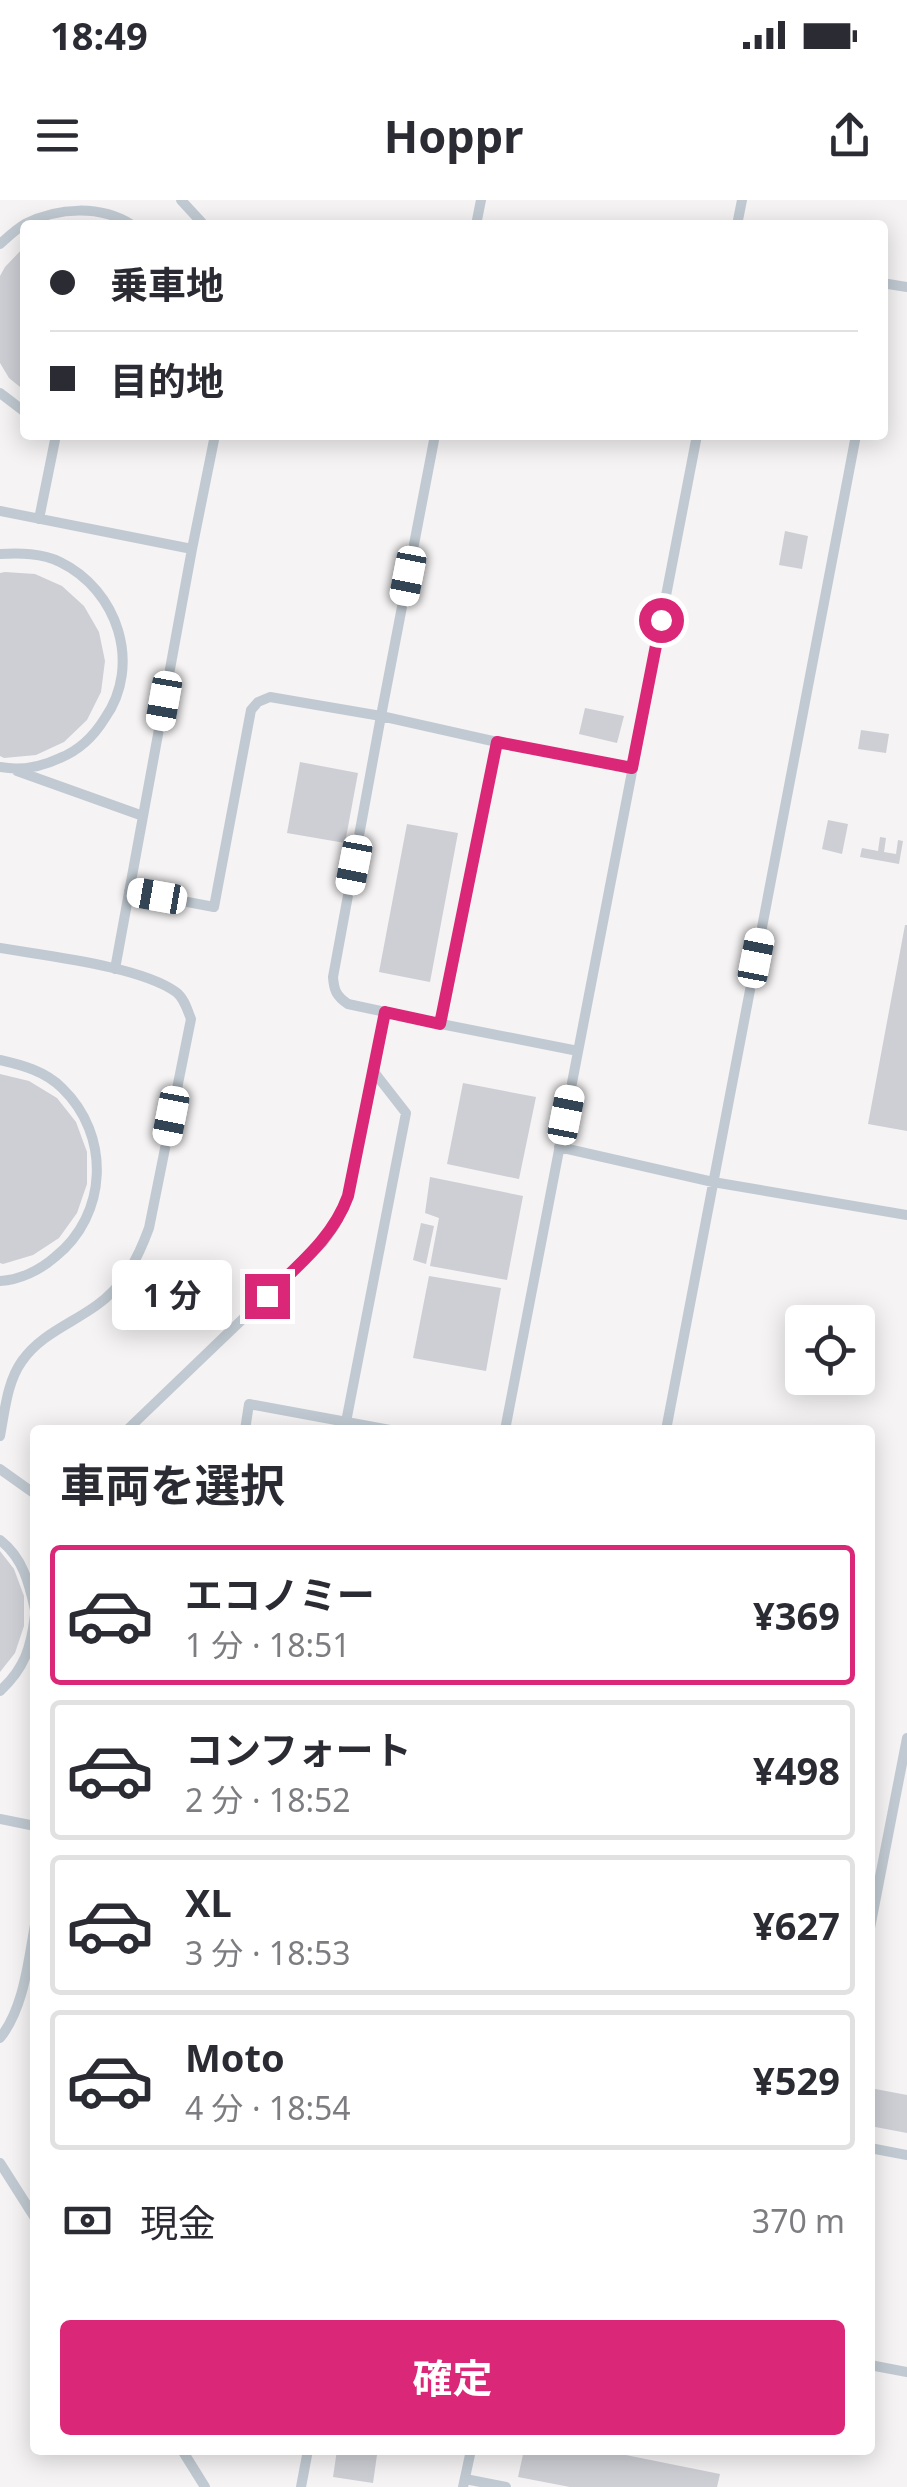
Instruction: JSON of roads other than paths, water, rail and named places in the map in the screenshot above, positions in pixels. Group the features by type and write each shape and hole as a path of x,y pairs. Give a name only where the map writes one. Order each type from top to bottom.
{"lane":[{"path":"181,200 199,220"},
{"path":"34,220 54,212 88,210 125,220"},
{"path":"0,244 20,227"},
{"path":"0,393 20,408"},
{"path":"39,519 55,440"},
{"path":"115,969 214,440"},
{"path":"434,440 333,976 334,990 348,1004 578,1051"},
{"path":"506,1425 695,440"},
{"path":"667,1425 855,440"},
{"path":"0,511 192,548"},
{"path":"0,554 26,552 59,561 88,580 110,606 122,638 123,673 114,706 94,735 70,754 42,766 6,768"},
{"path":"128,891 214,907 251,710 270,697 632,768"},
{"path":"440,1024 497,742"},
{"path":"6,768 143,816"},
{"path":"0,948 115,969 159,982 180,994 191,1019 149,1228 138,1258 119,1286 99,1304 38,1341 20,1363 9,1387 0,1436"},
{"path":"132,1425 323,1242 335,1225 348,1196 385,1012"},
{"path":"0,1060 32,1068 61,1087 83,1114 96,1147 98,1182 88,1216 69,1246 42,1268 0,1281"},
{"path":"346,1422 406,1113 374,1072"},
{"path":"560,1147 713,1182 907,1215"},
{"path":"245,1425 249,1404 354,1425"},
{"path":"0,1468 30,1490"},
{"path":"0,1540 10,1548 30,1588"},
{"path":"0,1691 14,1678 30,1647"},
{"path":"875,1902 907,1738"},
{"path":"0,1818 30,1825"},
{"path":"0,2038 8,2028 24,1986 30,1953"},
{"path":"875,2149 907,2155"},
{"path":"0,2163 30,2210"},
{"path":"875,2366 907,2372"},
{"path":"185,2455 205,2487"},
{"path":"301,2487 307,2455"},
{"path":"469,2455 464,2483 506,2487"}]}
